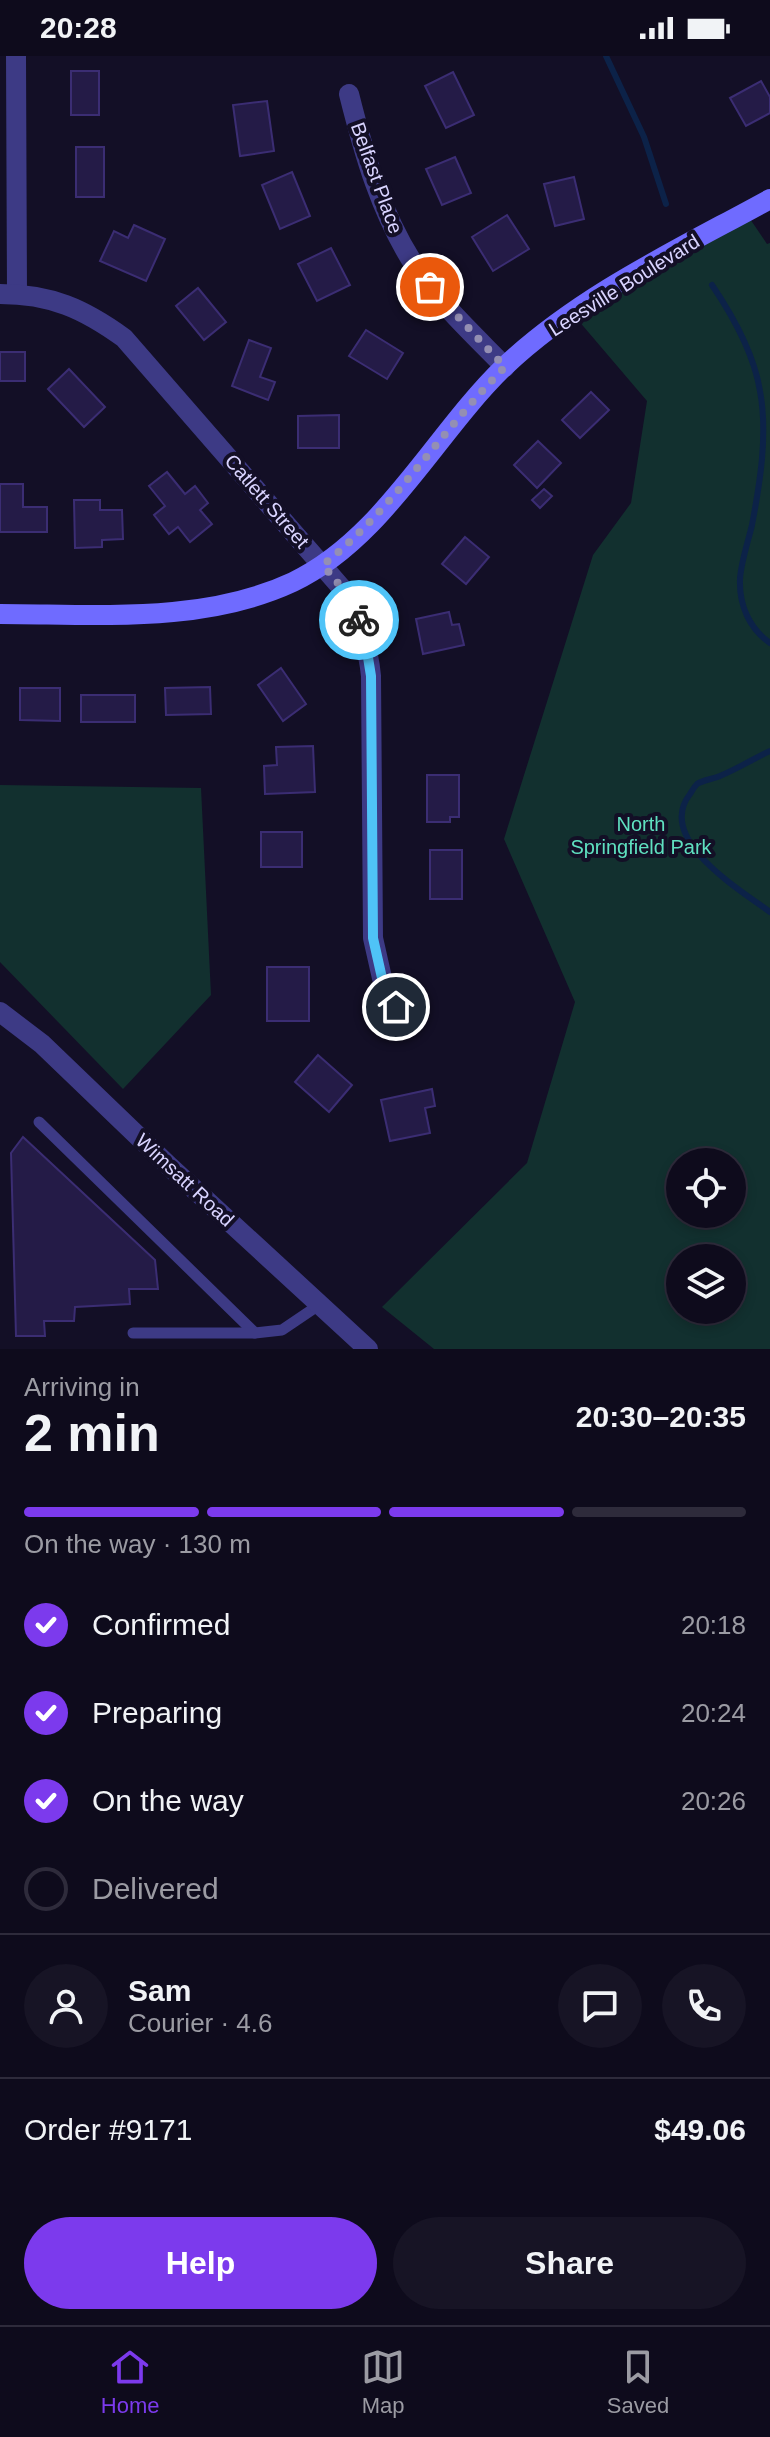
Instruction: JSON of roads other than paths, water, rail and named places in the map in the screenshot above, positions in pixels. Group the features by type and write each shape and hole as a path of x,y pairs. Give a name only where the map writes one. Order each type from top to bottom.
{"street":[{"path":"8,294 16,56"},
{"name":"Belfast Place","path":"349,94 364,151 385,210 401,243 430,287 505,367"},
{"name":"Leesville Boulevard","path":"0,614 125,614 193,610 272,590 323,565 360,533 397,493 505,367 561,320 601,294 770,199"},
{"name":"Catlett Street","path":"8,294 68,304 97,318 124,338 346,593 360,623 369,656 373,938 382,978 396,1007"},
{"name":"Wimsatt Road","path":"0,1012 42,1044 368,1349"}],"lane":[{"path":"39,1122 255,1333"},
{"path":"133,1333 255,1333 282,1330 319,1305"}],"waterway":[{"path":"606,56 644,137 666,204"},
{"path":"712,285 742,336 760,391 762,458 740,589 751,623 770,643"},
{"path":"770,751 697,784 682,811 683,828 705,861 770,912"}],"park label":[{"name":"North Springfield Park","path":"641,836"}]}
